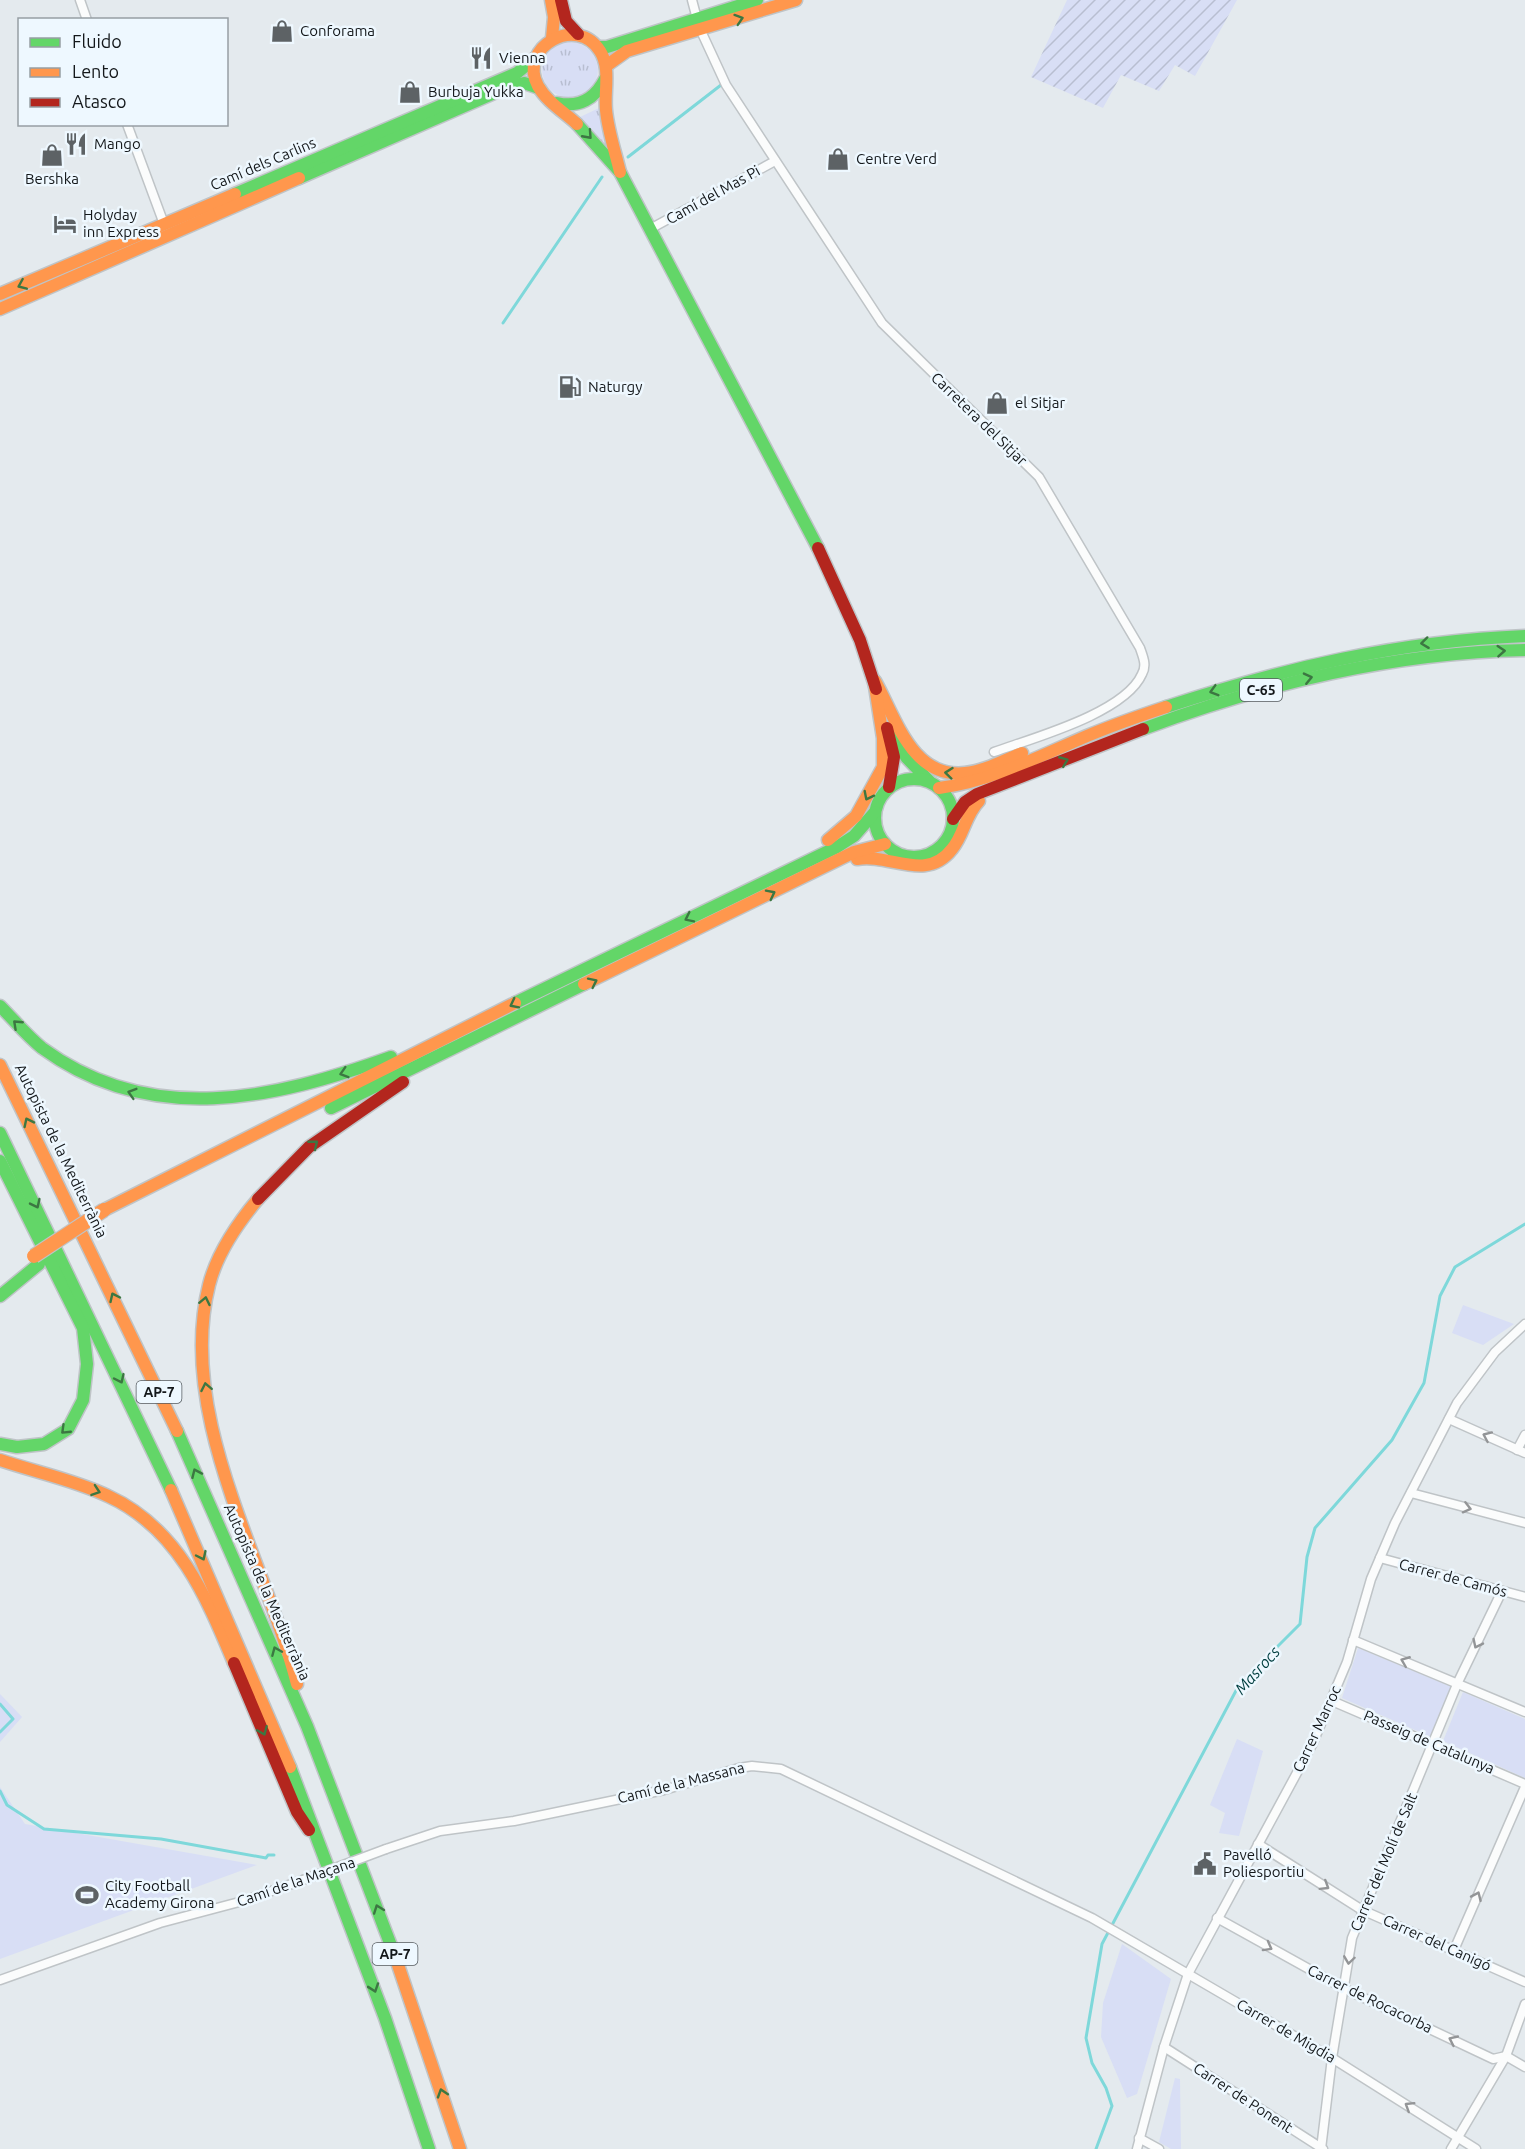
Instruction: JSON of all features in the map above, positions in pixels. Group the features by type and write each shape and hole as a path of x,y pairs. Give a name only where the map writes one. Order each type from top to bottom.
{"main road":[{"path":"551,0 554,17 552,38"},
{"path":"561,0 566,21 578,34 598,47 605,73 607,111 620,172"},
{"path":"553,101 571,106 584,103 595,96 605,73 627,51 699,25 757,0"},
{"path":"598,47 699,25 796,0"},
{"path":"578,34 564,34 552,38 542,46 533,70 539,88 583,128 620,172 824,557 906,757 950,802 953,819"},
{"name":"Camí dels Carlins","path":"0,294 517,73 536,57"},
{"name":"Camí dels Carlins","path":"0,309 508,87 524,83 539,88"},
{"name":"C-65","path":"889,787 908,779 934,785 970,785 1086,736 1196,696 1322,660 1427,642 1525,636"},
{"name":"C-65","path":"885,844 908,856 927,854 944,843 960,807 977,794 1010,783 1144,728 1277,685 1372,664 1525,650"},
{"path":"107,1215 483,1035 854,852 885,844 879,835 875,812 878,801 889,787 894,769 893,750 874,680"},
{"path":"742,892 761,875 843,831 861,810 885,762 874,680"},
{"name":"C-65","path":"874,680 913,750 925,764 938,771 965,773 1035,748 1086,736"},
{"name":"C-65","path":"807,876 831,870 866,856 882,858 910,868 933,864 945,857 955,845 967,815 976,803 1010,783"},
{"path":"0,1283 107,1215 477,1022 837,847 854,836 875,812"},
{"path":"0,1006 45,1050 94,1079 141,1096 188,1101 223,1101 298,1088 375,1063 477,1022"},
{"path":"307,1724 290,1651 254,1560 212,1417 201,1342 203,1309 209,1283 221,1254 240,1221 264,1190 297,1158 335,1127 483,1035"},
{"name":"Autopista de la Mediterrània","path":"0,1065 185,1448 307,1724 394,1951 460,2149"},
{"name":"AP-7","path":"0,1133 113,1364 208,1569 282,1743 364,1958 429,2149"},
{"path":"0,1161 83,1328 87,1364 83,1400 68,1429 44,1444 17,1447 0,1444"},
{"path":"0,1296 36,1260"},
{"path":"0,1460 109,1496 142,1516 179,1551 217,1621 297,1812 325,1855"}],"street":[{"path":"80,0 86,18"},
{"name":"Carretera del Sitjar","path":"692,0 699,25 726,85 882,324 1039,477 1140,648 1145,664 1142,675 1119,700 1092,716 994,752"},
{"path":"128,126 164,224"},
{"name":"Camí del Mas Pi","path":"650,229 775,161"},
{"name":"Carrer Marroc","path":"1137,2149 1164,2047 1188,1974 1312,1745 1332,1701 1380,1558 1449,1419 1479,1372 1495,1352 1524,1327"},
{"path":"1449,1419 1521,1452 1525,1435"},
{"path":"1411,1493 1525,1522"},
{"name":"Carrer de Camós","path":"1380,1558 1525,1597"},
{"name":"Carrer del Molí de Salt","path":"1321,2149 1332,2058 1352,1938 1458,1682 1502,1591"},
{"path":"1353,1640 1458,1682 1525,1712"},
{"name":"Passeig de Catalunya","path":"1332,1701 1525,1786"},
{"name":"Camí de la Massana","path":"386,1849 440,1831 514,1821 664,1790 739,1768 772,1767 890,1819 1092,1918"},
{"path":"1454,1950 1525,1786"},
{"name":"Carrer del Canigó","path":"1258,1844 1362,1910 1525,1982"},
{"name":"Camí de la Maçana","path":"0,1980 160,1923 243,1901 386,1849"},
{"name":"Carrer de Migdia","path":"1092,1918 1332,2058 1459,2136 1476,2149"},
{"name":"Carrer de Rocacorba","path":"1217,1918 1344,1989 1493,2060 1506,2055 1525,2067"},
{"path":"1451,2149 1506,2055 1525,2004"},
{"name":"Carrer de Ponent","path":"1164,2047 1321,2149"},
{"path":"1139,2138 1159,2149"}],"green space":[{"path":"1067,0 1237,0 1195,76 1175,65 1159,91 1121,75 1103,108 1031,77"},
{"path":"564,42 576,42 586,46 594,54 598,70 594,86 586,94 576,98 564,98 554,94 546,86 542,76 542,64 546,54 554,46"},
{"path":"599,108 607,147 580,117"},
{"path":"1463,1305 1514,1324 1483,1345 1452,1333"},
{"path":"1358,1648 1452,1687 1431,1737 1342,1698"},
{"path":"1463,1692 1525,1719 1525,1778 1443,1741"},
{"path":"0,1694 22,1717 0,1742"},
{"path":"1237,1739 1263,1751 1239,1836 1219,1833 1225,1813 1210,1805"},
{"name":"City Football Academy Girona","path":"0,1787 25,1824 257,1865 0,1959"},
{"path":"1122,1944 1171,1979 1137,2094 1127,2098 1101,2037 1103,2003"},
{"path":"1175,2078 1180,2079 1181,2149 1171,2149 1159,2142"}],"waterway":[{"path":"628,157 721,85"},
{"path":"503,323 602,177"},
{"name":"Masrocs","path":"1096,2149 1112,2106 1106,2088 1092,2063 1086,2038 1102,1944 1239,1685 1300,1624 1307,1557 1315,1528 1392,1440 1424,1383 1440,1296 1455,1267 1525,1224"},
{"path":"0,1704 13,1719 0,1732"},
{"path":"0,1791 7,1805 44,1829 161,1839 266,1858 268,1855 274,1855"}],"traffic: fast":[{"path":"598,47 607,47 757,0"},
{"path":"235,194 517,73 535,58"},
{"path":"557,103 572,104 586,100 596,92 605,79"},
{"path":"299,178 508,87 524,83 539,88"},
{"path":"577,124 620,172 818,548"},
{"path":"1166,707 1254,680 1388,650 1525,636"},
{"path":"1143,729 1236,698 1331,673 1427,657 1525,650"},
{"path":"895,734 906,757 929,781"},
{"path":"914,779 929,782 942,790 950,803 953,818 950,833 942,846 929,854 914,857 899,854 886,846 878,833 875,818 878,803 886,790 899,782 914,779"},
{"path":"515,1003 837,847 854,836 875,812"},
{"path":"331,1108 584,984"},
{"path":"0,1006 42,1048 83,1073 126,1089 169,1097 214,1098 258,1094 302,1085 391,1057"},
{"path":"0,1133 171,1490"},
{"path":"0,1161 83,1328 87,1364 83,1400 68,1429 44,1444 17,1447 0,1444"},
{"path":"0,1296 39,1264"},
{"path":"177,1431 307,1726 395,1956"},
{"path":"290,1767 385,2018 429,2149"}],"traffic: slow":[{"path":"551,0 554,17 552,38"},
{"path":"606,66 627,51 796,0"},
{"path":"577,124 546,97 538,86 534,72 536,59 542,48 552,40 578,35 590,40 603,58 606,72 607,118 620,172"},
{"path":"0,309 299,178"},
{"path":"0,294 235,194"},
{"path":"828,840 856,816 883,767 883,738 874,680"},
{"path":"875,681 908,743 932,766 947,772 972,772 1022,753"},
{"path":"939,788 959,785 996,774 1107,728 1166,707"},
{"path":"857,859 869,858 919,866 942,859 956,843 979,801"},
{"path":"584,984 854,852 885,844"},
{"path":"104,1210 515,1003"},
{"path":"0,1065 177,1431"},
{"path":"258,1199 229,1239 217,1262 209,1285 202,1335 204,1385 214,1436 229,1487 283,1637 297,1684"},
{"path":"34,1256 104,1210"},
{"path":"0,1460 95,1490 132,1510 153,1526 187,1566 212,1613 234,1663"},
{"path":"171,1490 290,1767"},
{"path":"395,1956 460,2149"}],"traffic: jam":[{"path":"561,0 566,21 578,34"},
{"path":"818,548 860,640 876,689"},
{"path":"887,728 894,757 889,787"},
{"path":"953,819 965,802 977,794 1143,729"},
{"path":"258,1199 309,1147 403,1082"},
{"path":"234,1663 297,1812 309,1830"}],"place":[{"name":"Conforama","path":"282,31"},
{"name":"Vienna","path":"481,58"},
{"name":"Burbuja Yukka","path":"410,92"},
{"name":"Mango","path":"76,144"},
{"name":"Bershka","path":"52,155"},
{"name":"Centre Verd","path":"838,159"},
{"name":"Holyday inn Express","path":"65,224"},
{"name":"Naturgy","path":"570,387"},
{"name":"el Sitjar","path":"997,403"},
{"name":"Pavelló Poliesportiu","path":"1205,1864"},
{"name":"City Football Academy Girona","path":"87,1895"}]}
